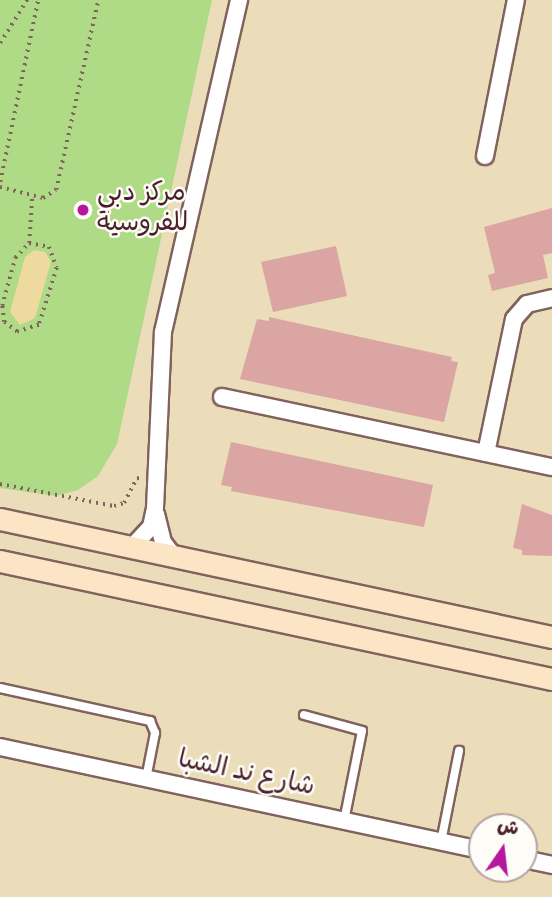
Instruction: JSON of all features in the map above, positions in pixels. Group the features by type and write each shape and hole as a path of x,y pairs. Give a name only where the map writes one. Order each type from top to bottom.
{"main road":[{"path":"0,519 552,637"},
{"path":"0,561 552,679"}],"street":[{"path":"133,546 151,527 155,508 159,484 158,391 163,332 239,0"},
{"path":"485,156 516,0"},
{"path":"486,453 513,319 527,304 552,298"},
{"path":"222,397 552,467"},
{"path":"155,508 163,542 172,554"},
{"name":"شارع ند الشبا","path":"0,747 468,847"}],"lane":[{"path":"0,688 150,721 155,733 146,779"},
{"path":"304,715 362,731 344,821"},
{"path":"441,842 458,751"}],"path":[{"path":"0,43 27,0"},
{"path":"38,0 0,185 32,196 48,196 59,185 98,0"},
{"path":"29,243 48,247 57,268 39,325 17,332 4,322 2,306 15,258 29,243 32,196"},
{"path":"0,484 114,506 124,503 137,478 159,484"}],"green space":[{"name":"مركز دبي للفروسية","path":"0,0 212,0 117,444 98,476 78,490 56,496 0,488"}],"sand":[{"path":"34,250 45,252 51,262 35,318 20,325 10,312 25,257"}],"building":[{"path":"552,208 552,253 543,255 548,278 492,291 488,275 495,273 484,227"},
{"path":"336,246 347,296 273,312 261,262"},
{"path":"269,317 452,357 451,361 458,362 444,422 240,379 257,319 269,321"},
{"path":"231,442 433,485 424,527 231,491 232,487 221,485"},
{"path":"522,504 552,515 552,556 522,555 522,550 513,548"}],"place":[{"name":"مركز دبي للفروسية","path":"83,210"}]}
